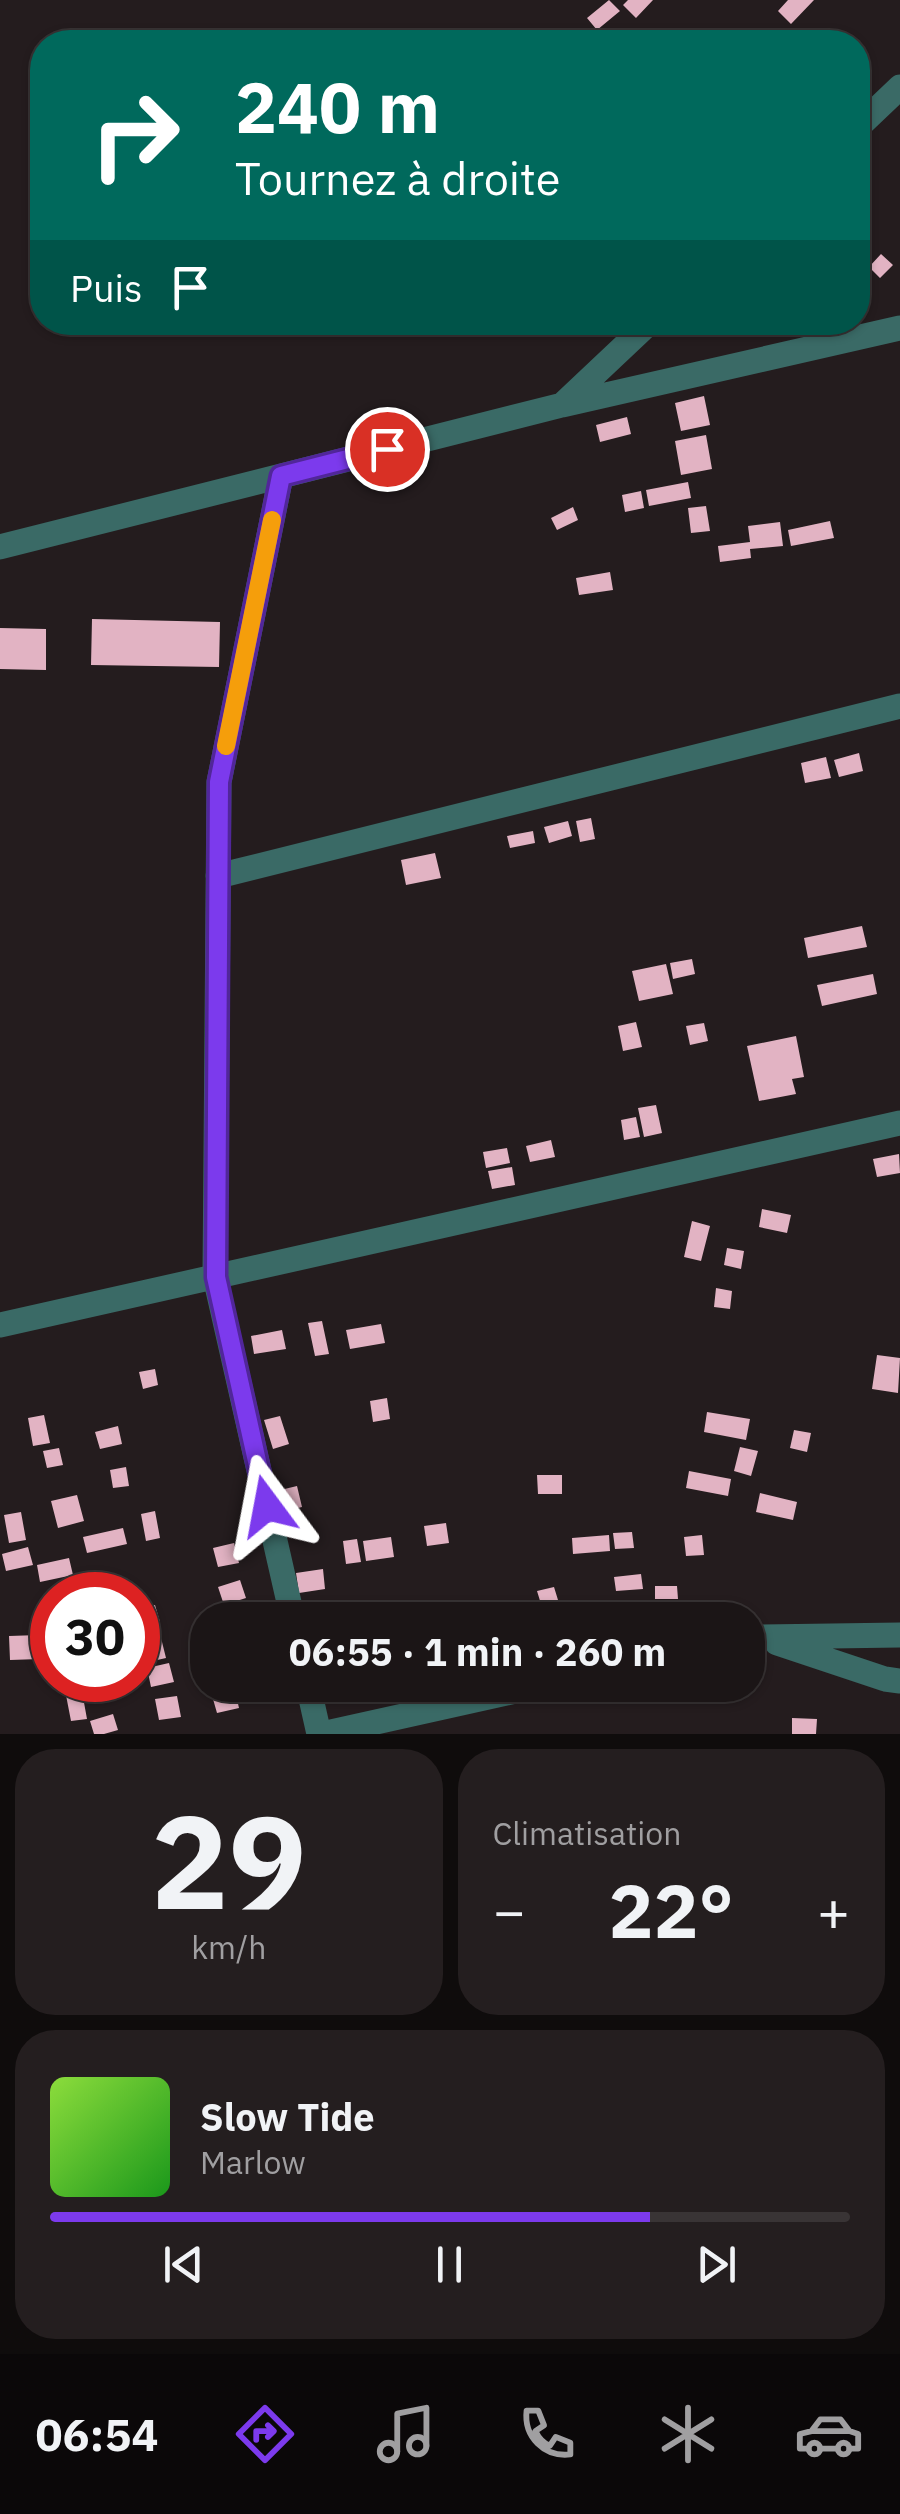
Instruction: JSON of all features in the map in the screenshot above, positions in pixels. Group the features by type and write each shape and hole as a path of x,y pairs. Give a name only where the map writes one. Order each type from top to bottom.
{"street":[{"path":"870,115 900,86"},
{"path":"870,335 900,328"},
{"path":"562,405 636,335"},
{"path":"0,547 562,405 869,335"},
{"path":"281,476 219,782 216,1277 289,1602"},
{"path":"218,876 900,706"},
{"path":"0,1325 900,1123"},
{"path":"765,1638 900,1634"},
{"path":"765,1642 900,1681"},
{"path":"312,1702 320,1734 465,1702"}],"building":[{"path":"609,0 620,11 597,30 587,18"},
{"path":"628,0 653,0 636,18 623,5"},
{"path":"788,0 814,0 791,24 778,11"},
{"path":"881,254 893,265 880,278 870,266"},
{"path":"704,396 710,425 681,431 675,403"},
{"path":"627,417 631,434 600,442 596,425"},
{"path":"706,435 712,469 681,475 675,441"},
{"path":"688,482 691,498 649,506 646,490"},
{"path":"641,491 644,508 625,512 622,495"},
{"path":"706,506 710,531 691,533 688,508"},
{"path":"573,507 578,520 557,530 551,518"},
{"path":"830,521 834,538 791,546 788,530"},
{"path":"780,522 783,546 750,549 751,558 720,562 718,546 750,542 748,526"},
{"path":"610,572 613,590 579,595 576,578"},
{"path":"92,619 220,622 219,667 91,665"},
{"path":"0,628 46,629 46,670 0,669"},
{"path":"859,753 863,771 839,777 834,760"},
{"path":"826,757 831,778 805,783 801,763"},
{"path":"591,818 595,839 580,842 576,821"},
{"path":"568,821 572,836 549,843 544,827"},
{"path":"533,831 535,843 510,848 507,836"},
{"path":"435,853 441,878 406,885 401,860"},
{"path":"862,926 867,947 808,958 804,938"},
{"path":"692,959 695,974 673,979 670,963"},
{"path":"666,964 673,994 639,1001 632,971"},
{"path":"873,974 877,994 822,1006 817,985"},
{"path":"636,1022 642,1047 623,1051 618,1026"},
{"path":"704,1023 708,1041 690,1045 686,1026"},
{"path":"796,1036 804,1077 792,1079 796,1094 759,1101 747,1046"},
{"path":"656,1105 662,1133 644,1137 638,1108"},
{"path":"636,1117 640,1137 624,1140 621,1120"},
{"path":"551,1140 555,1157 530,1162 526,1146"},
{"path":"507,1148 510,1163 486,1168 483,1152"},
{"path":"899,1154 900,1173 877,1177 873,1159"},
{"path":"512,1167 515,1185 492,1189 488,1171"},
{"path":"762,1209 791,1215 787,1233 759,1227"},
{"path":"692,1221 710,1226 701,1261 684,1257"},
{"path":"727,1248 744,1251 741,1269 724,1265"},
{"path":"716,1288 732,1291 730,1309 714,1307"},
{"path":"322,1321 329,1354 315,1356 308,1323"},
{"path":"381,1324 385,1343 350,1349 346,1330"},
{"path":"282,1330 286,1349 254,1354 251,1336"},
{"path":"877,1355 900,1358 898,1393 872,1389"},
{"path":"155,1369 158,1385 143,1389 139,1372"},
{"path":"387,1398 390,1419 373,1422 370,1401"},
{"path":"707,1412 750,1419 746,1440 704,1432"},
{"path":"44,1415 50,1443 33,1446 28,1418"},
{"path":"280,1416 289,1444 273,1449 264,1420"},
{"path":"118,1426 122,1444 100,1449 95,1432"},
{"path":"794,1430 811,1433 807,1452 790,1448"},
{"path":"740,1447 758,1451 751,1476 734,1471"},
{"path":"59,1448 63,1465 47,1468 43,1451"},
{"path":"126,1467 129,1486 113,1488 110,1470"},
{"path":"689,1471 731,1479 728,1496 686,1488"},
{"path":"537,1475 562,1475 562,1494 538,1494"},
{"path":"297,1486 302,1507 277,1513 272,1492"},
{"path":"760,1493 797,1502 793,1520 756,1512"},
{"path":"77,1495 84,1521 58,1528 51,1501"},
{"path":"155,1511 160,1538 146,1541 141,1514"},
{"path":"21,1512 26,1540 9,1543 4,1515"},
{"path":"446,1523 449,1543 427,1546 424,1526"},
{"path":"123,1528 127,1544 87,1553 83,1537"},
{"path":"632,1532 634,1548 615,1549 613,1533"},
{"path":"609,1535 610,1551 573,1554 572,1538"},
{"path":"702,1535 704,1555 686,1556 684,1537"},
{"path":"391,1537 394,1557 366,1561 363,1541"},
{"path":"357,1539 361,1562 346,1564 343,1541"},
{"path":"234,1543 239,1563 218,1567 213,1548"},
{"path":"28,1547 33,1565 6,1571 2,1554"},
{"path":"69,1558 72,1572 38,1572 37,1565"},
{"path":"323,1569 325,1589 299,1593 296,1573"},
{"path":"641,1574 643,1589 616,1591 614,1577"},
{"path":"240,1580 246,1598 223,1602 218,1587"},
{"path":"655,1586 677,1586 678,1599 655,1599"},
{"path":"554,1587 559,1602 540,1602 537,1591"},
{"path":"30,1635 30,1659 10,1660 9,1636"},
{"path":"160,1638 166,1658 160,1659"},
{"path":"169,1663 174,1682 160,1685 160,1665"},
{"path":"177,1696 181,1717 159,1720 156,1702"},
{"path":"67,1702 84,1702 87,1719 71,1721"},
{"path":"214,1702 238,1702 239,1708 217,1713"},
{"path":"113,1714 118,1730 94,1734 90,1721"},
{"path":"792,1718 817,1719 816,1734 792,1734"}],"slow traffic":[{"path":"226,746 272,520"}],"route":[{"path":"267,1506 216,1277 219,782 281,476 387,449"}]}
